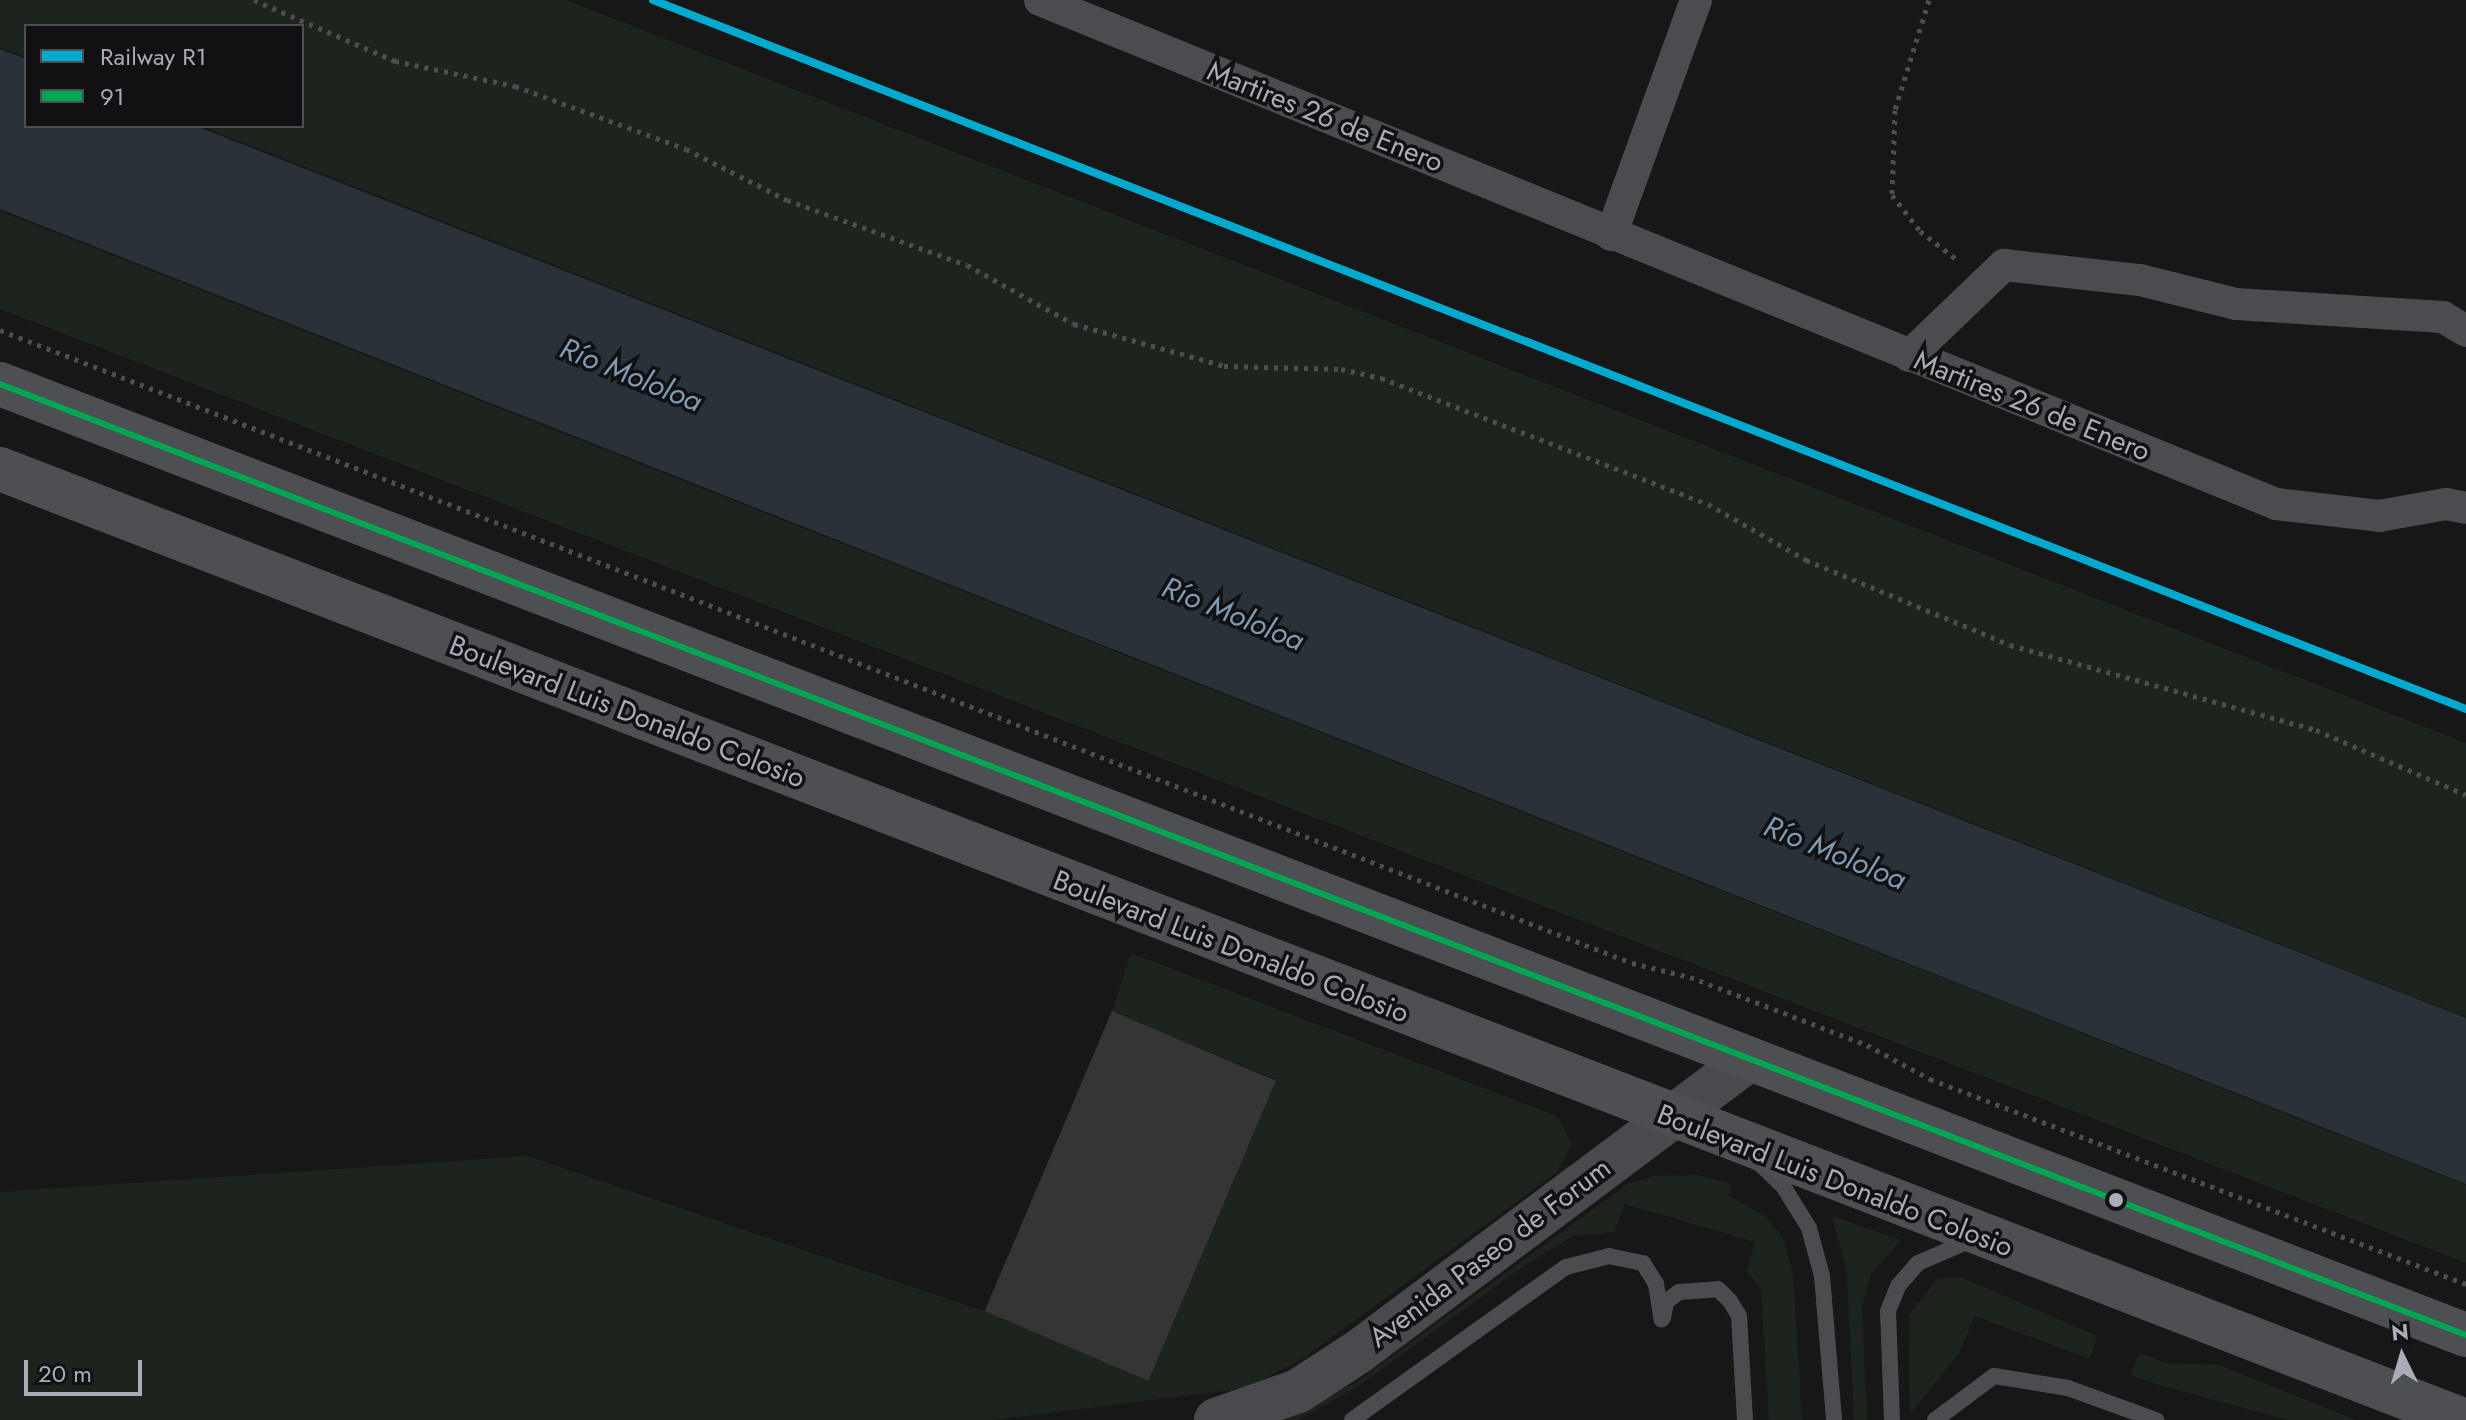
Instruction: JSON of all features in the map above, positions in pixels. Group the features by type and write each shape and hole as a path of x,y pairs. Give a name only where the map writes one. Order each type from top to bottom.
{"main road":[{"path":"0,384 2466,1335"},
{"name":"Boulevard Luis Donaldo Colosio","path":"0,469 2010,1249 2463,1420"},
{"path":"2289,1352 2338,1344 2466,1392"}],"street":[{"name":"Martires 26 de Enero","path":"1040,0 2276,504 2379,516 2446,504 2466,508"},
{"path":"1611,235 1696,0"},
{"path":"1909,356 2004,265 2140,280 2236,304 2443,317 2466,331"},
{"name":"Avenida Paseo de Forum","path":"1216,1420 1298,1391 1358,1352 1686,1123 1750,1059"}],"lane":[{"path":"1686,1123 1746,1152 1783,1186 1809,1228 1822,1276 1834,1420"},
{"path":"1892,1420 1888,1311 1898,1286 1944,1247 1975,1240 2010,1249"},
{"path":"1352,1420 1566,1267 1609,1256 1643,1263 1656,1284 1662,1320 1666,1302 1679,1292 1718,1289 1730,1301 1739,1316 1745,1420"},
{"path":"1935,1420 1994,1376 2068,1388 2156,1420"}],"path":[{"path":"254,0 395,61 515,86 686,149 787,200 967,265 1074,324 1224,366 1341,369 1381,378 1708,504 1806,560 2010,645 2316,730 2466,795"},
{"path":"1929,0 1895,110 1892,195 1920,231 1959,261 2004,265"},
{"path":"0,330 1632,963 1690,977 1852,1039 1930,1079 2466,1284"}],"shaded area":[{"path":"0,0 566,0 2466,743 2466,1017 206,128 304,128 304,24 24,24 24,56 0,47"},
{"path":"0,211 2466,1185 2466,1263 0,309"},
{"path":"1131,953 1557,1116 1572,1144 1556,1173 1302,1359 1247,1388 992,1420 0,1420 0,1192 527,1156 986,1312 1149,1380 1275,1079 1112,1011"},
{"path":"1698,1175 1731,1184 1729,1196 1766,1217 1783,1238 1793,1274 1802,1420 1769,1420 1761,1288 1747,1272 1755,1242 1625,1204 1614,1232 1573,1236 1528,1263 1357,1387 1298,1420 1259,1420 1354,1384 1626,1185 1654,1176"},
{"path":"1832,1216 1901,1240 1871,1274 1862,1306 1867,1420 1854,1420 1847,1271"},
{"path":"1961,1277 2097,1336 2090,1359 1975,1316 1959,1353 1910,1414 1909,1315 1937,1279"},
{"path":"2139,1353 2167,1363 2219,1365 2356,1420 2288,1420 2159,1385 2131,1375"}],"water":[{"name":"Río Mololoa","path":"0,49 24,58 24,128 201,128 2466,1018 2466,1184 0,209"}],"building":[{"path":"1112,1011 1276,1081 1148,1381 985,1311"}],"rail line":[{"name":"R1","path":"653,0 2466,709"}],"transit line":[{"name":"91","path":"0,384 2466,1335"}]}
